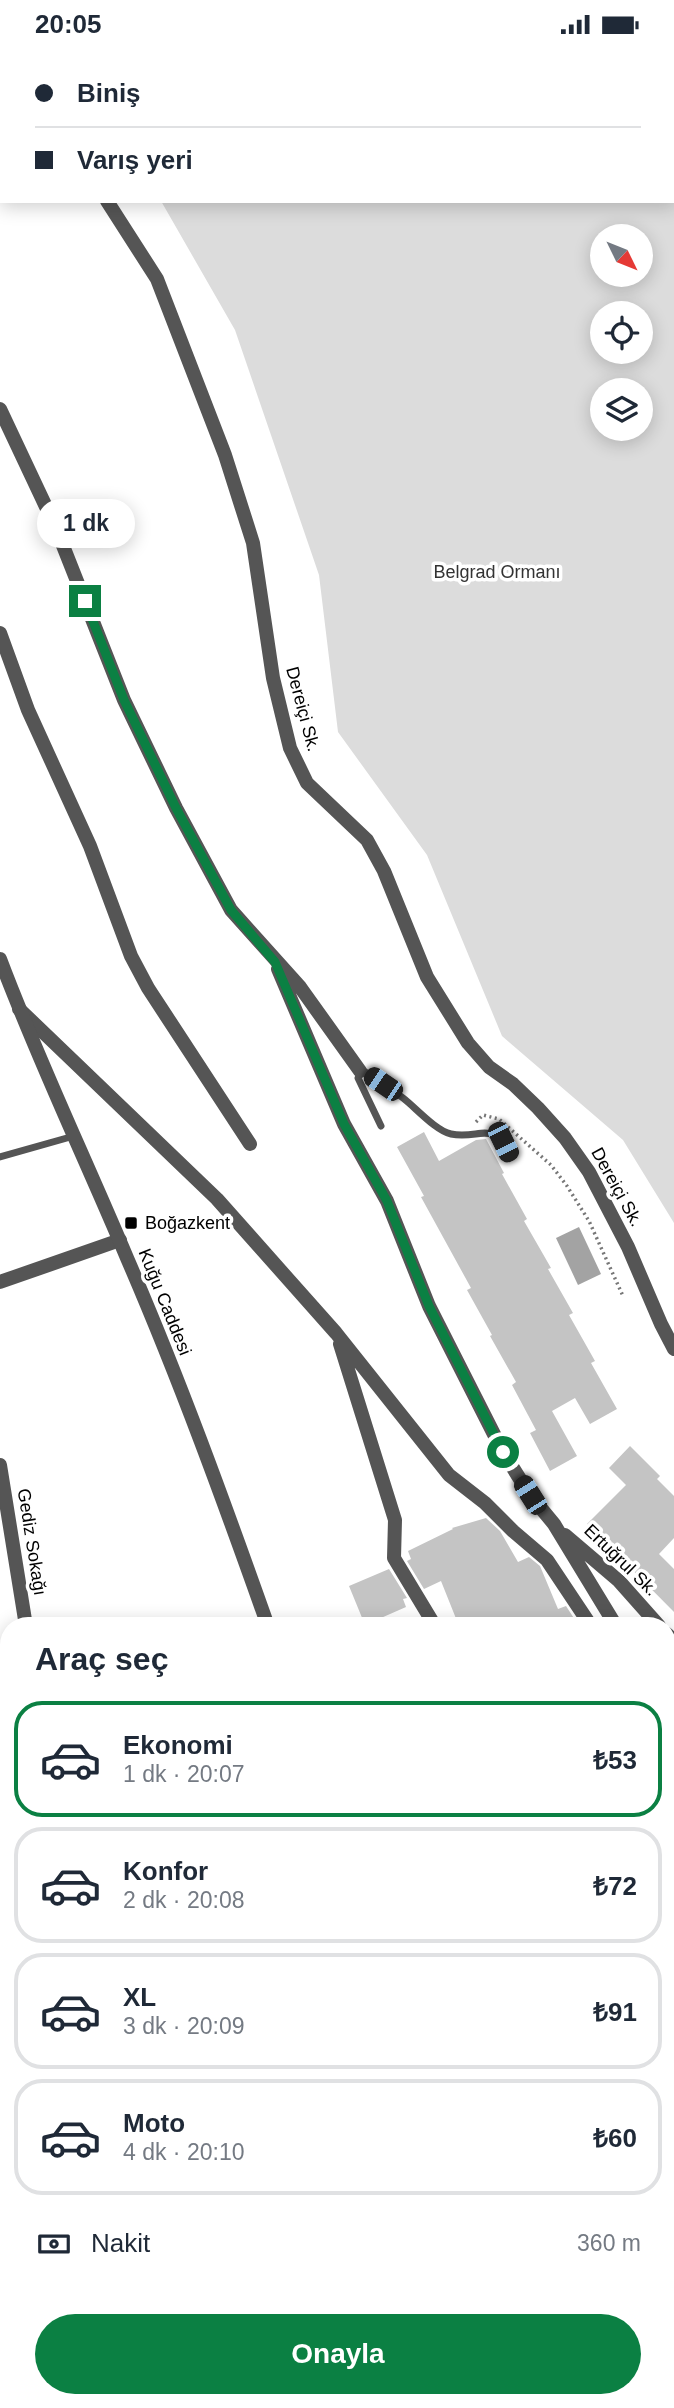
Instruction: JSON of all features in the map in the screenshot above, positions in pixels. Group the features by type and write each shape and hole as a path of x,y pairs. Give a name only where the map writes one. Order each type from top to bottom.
{"street":[{"name":"Dereiçi Sk.","path":"108,203 157,279 225,454 253,543 273,678 290,748 307,783 367,839 384,871 427,977 468,1043 489,1067 513,1084 547,1118 589,1172 628,1247 674,1349"},
{"path":"0,409 56,528 124,700 176,808 231,910 300,987 360,1072"},
{"path":"0,633 27,711 90,846 131,956 148,988 250,1145"},
{"name":"Kuğu Caddesi","path":"0,959 19,1009 120,1240 230,1519 265,1617"},
{"path":"275,962 344,1124 387,1201 429,1306 503,1452 530,1495 554,1524 611,1617"},
{"path":"19,1009 217,1199 336,1333 449,1475 485,1503 547,1560 585,1617"},
{"path":"0,1282 120,1240"},
{"path":"336,1333 395,1520 394,1558 430,1617"},
{"name":"Gediz Sokağı","path":"0,1465 25,1617"},
{"name":"Ertuğrul Sk.","path":"554,1524 619,1581 651,1617"}],"lane":[{"path":"381,1126 358,1078 362,1070 450,1134 489,1132 503,1142 510,1156"},
{"path":"0,1145 3,1155 74,1136"}],"path":[{"path":"499,1119 551,1165 567,1186 589,1221 623,1296"}],"green space":[{"name":"Belgrad Ormanı","path":"162,203 674,203 674,1223 623,1140 502,1036 427,855 338,732 319,575 235,330"}],"shaded area":[{"path":"579,1227 601,1274 578,1285 556,1238"}],"building":[{"path":"424,1132 439,1161 476,1140 486,1139 527,1219 524,1221 551,1268 548,1269 573,1313 569,1315 595,1361 591,1363 617,1409 590,1424 575,1398 552,1411 577,1456 550,1471 530,1433 536,1430 512,1385 516,1382 490,1336 492,1335 467,1290 471,1288 397,1147"},
{"path":"630,1446 660,1476 657,1479 674,1496 674,1538 659,1554 674,1569 674,1612 587,1524 626,1485 609,1468"},
{"path":"486,1518 500,1531 518,1562 529,1557 540,1566 558,1609 566,1606 573,1617 455,1617 441,1581 424,1589 407,1561 411,1559 408,1551 452,1528"},
{"path":"389,1569 407,1598 403,1599 406,1607 383,1617 362,1617 349,1586"}],"place":[{"name":"Boğazkent","path":"131,1223"}],"route":[{"path":"85,601 124,700 176,808 231,910 275,962 344,1124 387,1201 429,1306 503,1452"}]}
